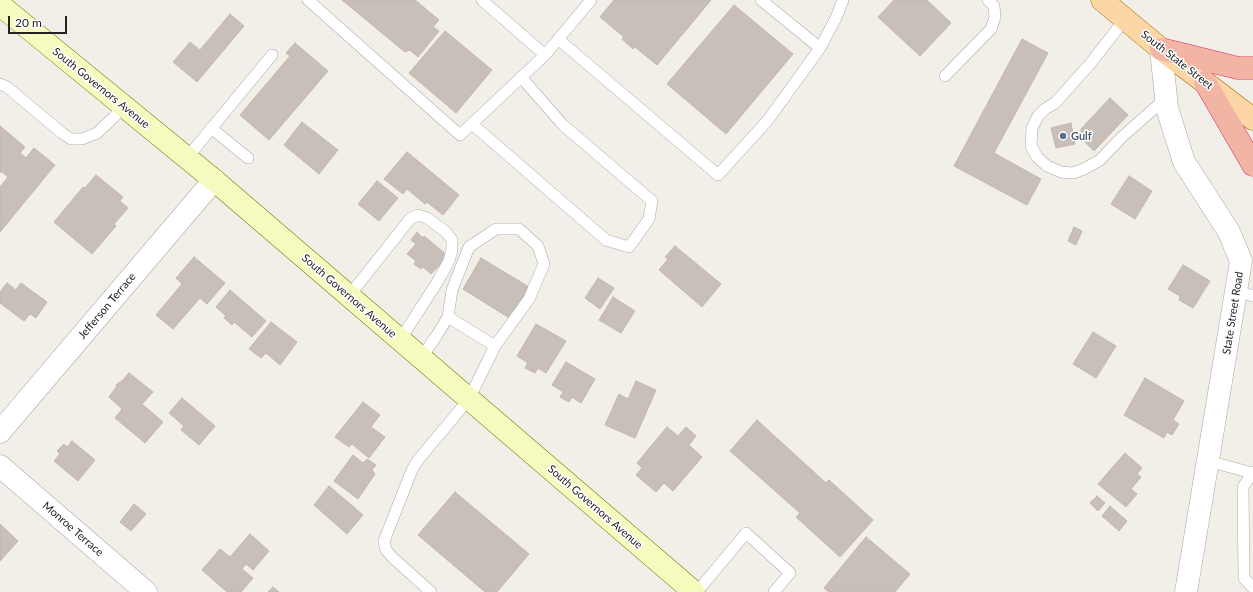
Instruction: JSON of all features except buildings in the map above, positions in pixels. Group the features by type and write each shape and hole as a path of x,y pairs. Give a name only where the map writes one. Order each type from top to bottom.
{"highway":[{"path":"1161,49 1238,68 1253,68"},
{"path":"1205,82 1253,165"}],"main road":[{"name":"South State Street","path":"1102,0 1161,49 1253,119"},
{"name":"South Governors Avenue","path":"0,5 214,180 695,592"}],"street":[{"name":"State Street Road","path":"1161,49 1167,108 1184,162 1229,232 1241,261 1245,293 1208,461 1186,592"},
{"name":"Jefferson Terrace","path":"0,432 214,180"},
{"name":"Monroe Terrace","path":"0,466 146,592"}],"lane":[{"path":"308,0 460,135 545,55 591,0"},
{"path":"482,0 545,55"},
{"path":"761,0 820,48"},
{"path":"558,39 718,175 768,120 820,48 836,18 843,0"},
{"path":"945,76 991,29 995,17 994,6 988,0"},
{"path":"1125,19 1090,64 1054,103 1038,116 1032,128 1031,146 1037,157 1047,166 1061,172 1073,173 1100,160 1122,137 1166,98"},
{"path":"187,158 272,55"},
{"path":"472,124 606,240 629,247 649,219 652,201 563,125 522,77"},
{"path":"0,84 7,87 71,139 82,140 97,132 113,118 123,106"},
{"path":"211,128 248,158"},
{"path":"348,296 410,219 418,215 427,218 446,232 452,240 452,250 449,261 400,340"},
{"path":"421,358 448,317 452,290 469,247 496,229 519,229 538,246 544,264 529,299 495,346 469,399 418,460 412,470 384,541 386,550 393,558 431,592"},
{"path":"448,317 495,346"},
{"path":"1208,461 1252,473 1243,487 1244,578 1253,588"},
{"path":"695,592 746,533 790,573 774,592"}],"place":[{"name":"Gulf","path":"1063,136"}]}
